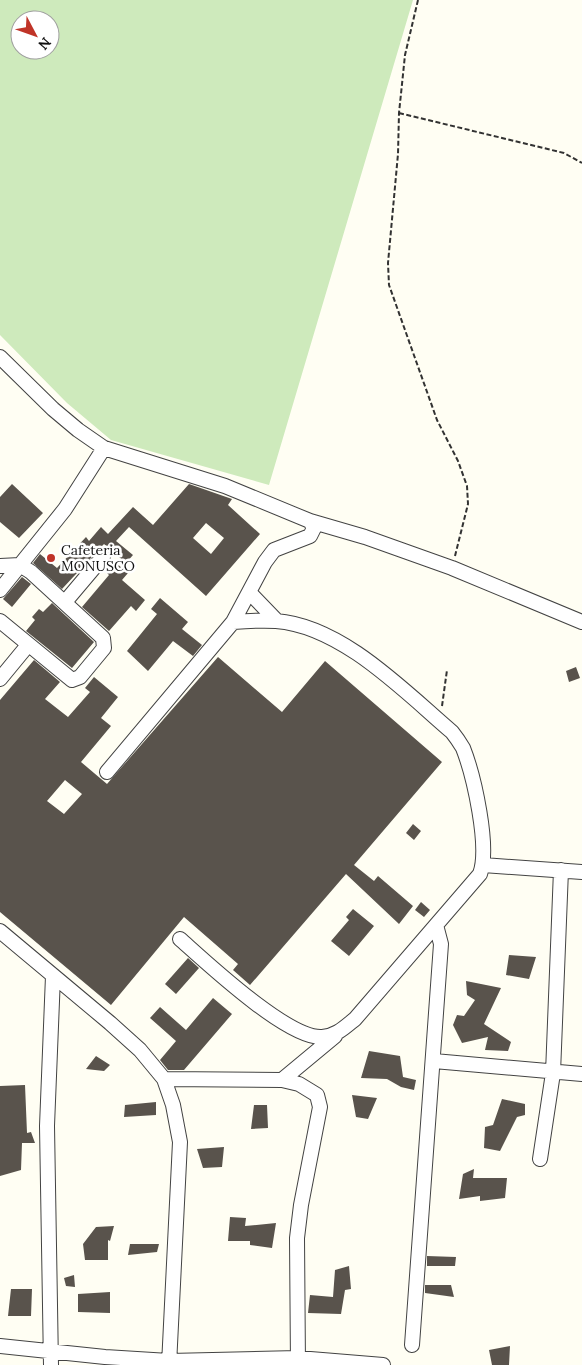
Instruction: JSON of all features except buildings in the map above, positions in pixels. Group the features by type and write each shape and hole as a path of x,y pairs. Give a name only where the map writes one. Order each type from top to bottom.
{"street":[{"path":"0,357 78,430 104,448 225,486 310,521 365,537 452,568 582,622"},
{"path":"0,590 65,509 104,448"},
{"path":"107,772 233,622 265,562 274,550 310,536 314,528 310,521"},
{"path":"65,602 103,557"},
{"path":"0,566 20,565 65,602 103,638 105,642 104,648 80,677 72,680 0,621"},
{"path":"250,593 277,621"},
{"path":"233,622 277,621 314,630 333,639 370,663 452,732 462,747 471,774 483,844 483,865 480,874 355,1019 282,1080"},
{"path":"0,679 28,645"},
{"path":"483,865 582,872"},
{"path":"540,1159 554,1072 560,870"},
{"path":"412,1344 441,944 436,925"},
{"path":"0,931 140,1050 164,1079 173,1105 180,1142 169,1363"},
{"path":"180,939 239,992 294,1028 320,1037 337,1034"},
{"path":"51,1358 48,1126 53,976"},
{"path":"434,1061 582,1074"},
{"path":"164,1079 282,1080 299,1084 316,1095 320,1107 301,1205 297,1238 298,1362"},
{"path":"0,1346 51,1358 169,1363 298,1362 383,1365"}],"path":[{"path":"418,0 405,54 388,263 390,285 437,420 458,461 467,486 468,504 452,568"},
{"path":"399,114 564,154 582,163"},
{"path":"438,720 447,670"}],"green space":[{"path":"0,0 413,0 269,485 111,440 67,403 0,335"}],"place":[{"name":"Cafeteria MONUSCO","path":"51,558"}]}
